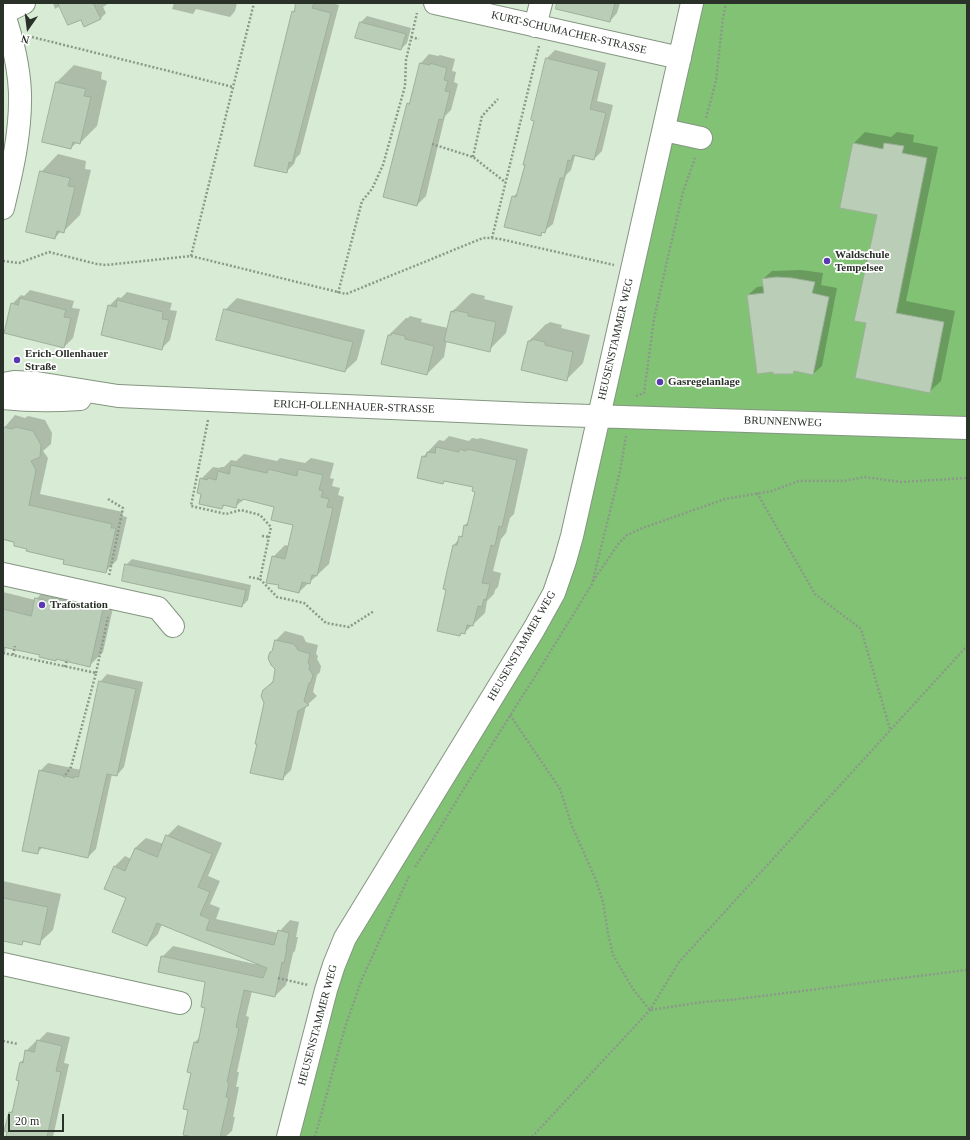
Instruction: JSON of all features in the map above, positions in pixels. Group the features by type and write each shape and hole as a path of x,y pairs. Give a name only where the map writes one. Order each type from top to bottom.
{"street":[{"path":"3,208 16,147 20,93 18,74 5,19 24,3"},
{"path":"540,3 540,27"},
{"name":"HEUSENSTAMMER WEG","path":"288,1137 326,990 339,951 354,922 534,629 554,593 572,536 692,3"},
{"name":"KURT-SCHUMACHER-STRASSE","path":"426,6 540,27 680,58"},
{"path":"664,130 701,138"},
{"name":"ERICH-OLLENHAUER-STRASSE","path":"3,384 14,382 36,383 109,396"},
{"name":"ERICH-OLLENHAUER-STRASSE","path":"3,398 28,401 54,401 109,396 598,416"},
{"name":"BRUNNENWEG","path":"598,416 967,428"},
{"path":"3,574 158,608 173,626"},
{"path":"3,964 180,1003"}],"path":[{"path":"191,256 254,3"},
{"path":"592,584 620,471 627,432 626,417 629,400 644,392 654,320 683,192 701,138 716,81 726,3"},
{"path":"338,293 362,201 372,189 383,165 405,86 406,60 411,37 426,6"},
{"path":"5,19 233,86"},
{"path":"492,238 506,183 540,27"},
{"path":"411,37 419,40"},
{"path":"473,158 482,116 498,99"},
{"path":"432,144 473,158 506,183"},
{"path":"3,261 20,263 49,252 106,265 191,256 346,294 483,238 492,238 632,269"},
{"path":"212,400 191,506 226,514 242,510 260,514 271,527 260,579"},
{"path":"414,868 438,833 592,584 619,543 627,535 725,499 772,491 799,481 843,481 865,477 908,482 967,478"},
{"path":"758,493 815,594 861,628 890,729"},
{"path":"64,777 71,767 96,673 123,508 108,499"},
{"path":"262,536 269,537"},
{"path":"249,577 260,579 277,597 304,603 326,623 349,628 374,611"},
{"path":"13,655 15,646"},
{"path":"532,1137 650,1010 679,962 967,646"},
{"path":"3,653 96,673"},
{"path":"65,667 67,659"},
{"path":"510,715 560,789 572,826 596,880 603,902 613,955 633,988 650,1010"},
{"path":"315,1137 345,1027 362,979 410,874"},
{"path":"650,1010 703,1002 730,1000 967,970"},
{"path":"278,978 326,990"},
{"path":"3,1041 18,1044"}],"green space":[{"path":"702,3 967,3 967,1137 278,1137 310,1011 536,609 548,584 558,548 579,452 601,454"}],"building":[{"path":"58,3 93,3 101,19 84,27 81,20 68,25"},
{"path":"296,3 314,3 312,8 331,13 292,163 289,162 287,173 254,166 292,11 294,12"},
{"path":"557,3 615,3 610,22 556,9"},
{"path":"360,22 406,34 401,50 355,38"},
{"path":"546,58 599,71 590,109 606,113 594,160 573,155 571,161 568,160 564,178 560,178 545,233 542,232 541,236 504,227 512,196 516,197 525,165 523,165 534,121 531,120"},
{"path":"420,63 430,65 430,63 447,68 444,80 448,81 445,91 450,92 443,120 439,119 417,206 383,197 407,103 409,104"},
{"path":"56,82 86,89 84,96 91,97 80,144 73,142 71,149 42,142"},
{"path":"853,143 883,149 884,143 904,146 902,153 927,158 896,313 944,322 930,393 855,378 866,323 854,321 877,215 840,208"},
{"path":"40,171 70,178 68,186 75,187 64,233 57,231 55,239 26,232"},
{"path":"777,277 815,282 812,293 829,297 813,375 794,371 793,374 773,374 773,372 757,374 747,295 764,293 762,279"},
{"path":"20,298 66,310 64,317 71,318 64,348 4,333 11,303 18,305"},
{"path":"117,300 163,312 162,319 169,320 162,350 101,335 108,305 116,307"},
{"path":"224,309 353,342 345,372 216,340"},
{"path":"454,310 468,313 468,316 496,322 490,352 444,341 451,311 454,312"},
{"path":"392,333 405,336 405,339 434,346 427,375 381,364 388,335 391,335"},
{"path":"532,339 545,342 545,345 573,352 567,381 521,370 528,341 531,341"},
{"path":"3,427 12,429 16,427 33,431 41,445 40,457 31,461 36,470 29,505 112,524 111,528 116,528 106,573 63,564 64,560 26,551 27,549 14,546 14,542 3,539"},
{"path":"436,447 459,452 459,449 466,451 467,449 517,460 502,527 499,526 495,546 491,545 482,583 490,584 486,600 484,599 482,607 478,606 473,626 467,625 465,634 461,633 460,636 437,631 446,590 443,589 453,545 457,545 459,536 462,537 464,525 467,526 475,492 472,491 473,487 444,481 443,484 417,478 422,456 426,457 427,452 435,453"},
{"path":"231,465 267,473 268,469 297,476 298,469 323,475 319,490 323,491 321,497 329,499 327,507 333,508 317,576 312,575 310,584 302,582 299,593 278,588 279,585 266,583 272,556 285,559 293,525 271,520 274,507 243,499 242,501 238,499 236,508 223,505 222,509 199,504 201,494 197,493 200,478 216,480 218,471 229,474"},
{"path":"125,564 246,590 242,607 122,581"},
{"path":"35,598 51,602 52,598 103,609 90,667 56,659 56,661 39,657 40,655 3,647 3,609 31,616"},
{"path":"275,640 294,644 298,650 310,654 308,663 310,665 309,669 313,675 304,701 309,705 298,711 283,780 250,773 264,703 261,696 263,690 273,682 275,669 271,665 268,658"},
{"path":"99,681 136,689 117,776 107,774 88,858 39,847 38,854 22,851 39,770 74,778 75,776 78,777"},
{"path":"166,835 212,854 198,887 210,892 200,915 210,919 206,930 274,945 278,930 289,933 284,963 282,962 275,997 244,990 236,1027 239,1028 227,1082 229,1083 226,1097 229,1098 220,1137 193,1137 183,1135 188,1110 183,1109 191,1073 187,1072 194,1042 198,1043 205,1008 201,1007 205,982 158,972 161,956 263,978 267,968 157,923 147,946 112,932 126,898 104,889 114,866 125,871 135,848 157,857"},
{"path":"3,898 48,907 40,945 23,941 22,945 3,941"},
{"path":"37,1040 62,1046 56,1071 61,1072 47,1137 6,1137 7,1132 4,1131 9,1112 12,1113 19,1081 16,1080 20,1062 23,1063 25,1050 34,1052"}],"place":[{"name":"Waldschule Tempelsee","path":"827,261"},
{"name":"Erich-Ollenhauer Straße","path":"17,360"},
{"name":"Gasregelanlage","path":"660,382"},
{"name":"Trafostation","path":"42,605"}]}
